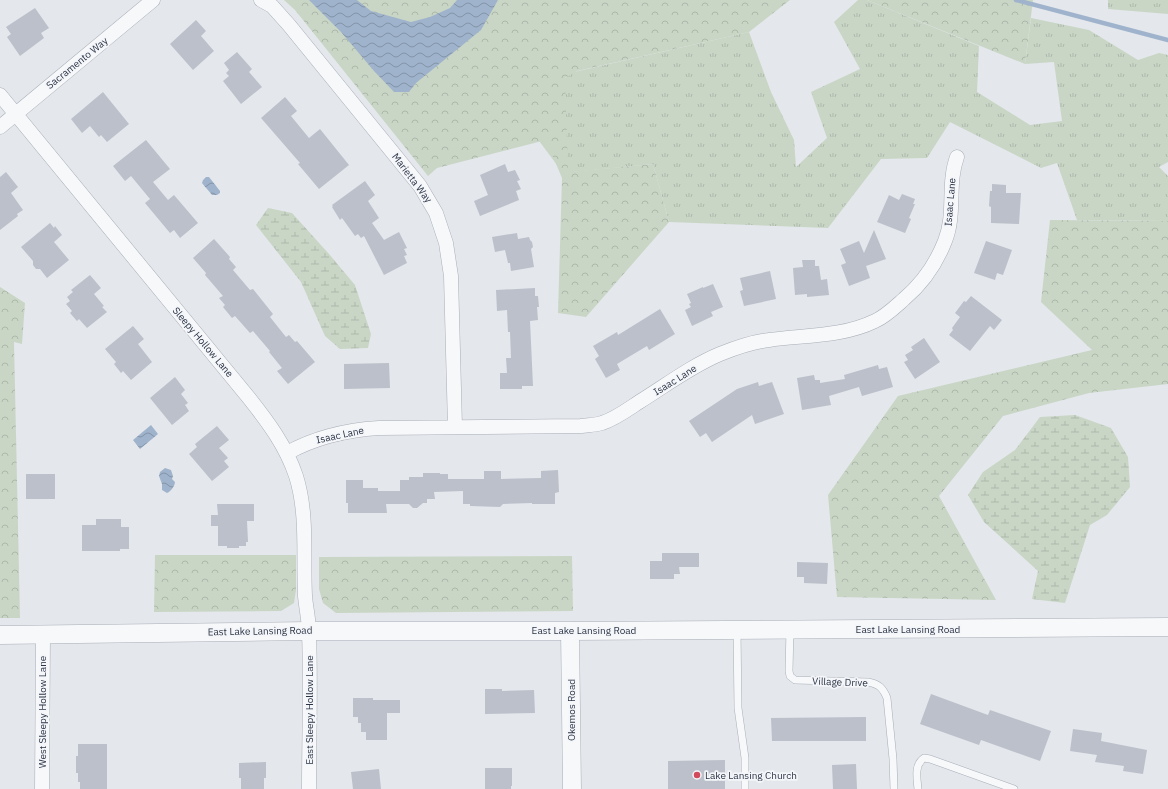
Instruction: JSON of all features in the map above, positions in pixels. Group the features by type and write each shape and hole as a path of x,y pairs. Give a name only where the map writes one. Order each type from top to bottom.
{"street":[{"name":"Sacramento Way","path":"0,127 153,0"},
{"name":"Marietta Way","path":"261,0 272,6 289,25 420,186 436,213 446,243 451,276 455,427"},
{"name":"Sleepy Hollow Lane","path":"0,94 249,398 270,425 287,452 296,476 303,507 306,596 309,631"},
{"name":"Isaac Lane","path":"287,452 303,444 333,434 356,429 581,426 602,423 620,415 696,366 731,350 768,340 821,335 854,329 876,321 892,310 910,294 926,277 938,258 946,238 951,218 952,177 957,157"},
{"name":"East Lake Lansing Road","path":"0,634 1168,627"},
{"name":"East Sleepy Hollow Lane","path":"309,631 309,789"},
{"name":"Okemos Road","path":"570,631 572,789"},
{"name":"West Sleepy Hollow Lane","path":"42,789 43,634"}],"lane":[{"name":"Village Drive","path":"790,629 789,671 790,676 796,680 868,682 878,684 884,690 887,698 893,759 894,789"},
{"path":"737,630 738,708 745,758 745,789"},
{"path":"918,789 917,770 920,761 924,758 1014,789"}],"green space":[{"path":"284,0 790,0 749,32 577,71 565,78 568,172 653,164 669,222 586,317 558,313 562,178 546,140 437,168 428,176 295,10"},
{"path":"858,0 867,0 979,46 977,92 1030,125 1062,121 1054,62 1025,64 1031,18 1089,30 1138,60 1159,53 1168,55 1168,162 1159,167 1168,176 1168,221 1077,220 1057,163 1041,168 950,122 927,158 881,159 828,228 669,222 653,164 563,173 516,110 574,72 749,32 771,92 794,140 796,167 827,138 811,92 860,69 834,22"},
{"path":"867,0 1033,0 1025,64"},
{"path":"1108,0 1168,0 1168,14 1108,9"},
{"path":"268,208 292,213 355,285 371,334 368,348 340,349 325,336 301,282 256,225"},
{"path":"1050,220 1168,221 1168,384 1089,393 1003,416 939,496 996,600 837,597 828,495 898,396 1092,350 1041,302"},
{"path":"0,287 25,303 22,344 14,342 20,618 0,618"},
{"path":"1075,415 1111,428 1128,457 1130,487 1107,515 1090,525 1065,603 1032,599 1038,571 984,522 968,495 983,472 1015,450 1040,417"},
{"path":"155,555 296,555 296,590 294,603 281,611 154,612"},
{"path":"572,556 573,611 336,613 323,603 319,589 319,557"}],"water":[{"path":"309,0 357,0 371,11 411,22 430,17 450,8 457,0 498,0 481,30 416,83 409,92 394,92 341,32"},
{"path":"206,177 209,177 220,193 217,195 212,195 202,183"},
{"path":"151,425 158,434 140,449 133,440"},
{"path":"165,468 171,470 173,476 172,479 175,482 172,489 167,493 162,490 162,484 159,476 160,472"}],"building":[{"path":"35,8 49,28 41,33 44,38 20,56 7,37 11,34 6,27"},
{"path":"196,20 206,31 201,36 214,51 193,70 170,44"},
{"path":"237,52 252,69 249,72 262,87 241,104 223,81 229,76 226,73 229,70 224,63"},
{"path":"103,92 129,124 107,142 101,135 99,137 90,126 82,133 71,119"},
{"path":"285,97 297,111 291,116 309,138 320,129 349,165 319,189 298,164 300,163 261,118"},
{"path":"146,140 170,169 153,182 168,200 174,195 198,223 180,238 174,230 170,233 145,203 150,199 131,176 125,181 113,166"},
{"path":"505,164 508,172 515,170 520,180 517,181 521,189 516,191 519,200 480,216 474,201 488,195 480,175"},
{"path":"6,172 18,187 11,193 23,210 17,214 18,216 0,230 0,177"},
{"path":"365,181 375,195 368,201 379,218 372,223 384,240 399,232 407,248 404,249 407,255 404,256 407,263 384,275 364,236 361,238 358,234 355,236 342,218 340,220 332,207 332,205"},
{"path":"992,184 1006,185 1006,193 1021,193 1019,224 991,223 991,207 989,206"},
{"path":"902,194 915,199 913,204 915,204 909,218 911,219 905,233 877,222 889,195 899,200"},
{"path":"50,223 54,228 55,226 62,235 54,242 69,260 47,278 40,269 36,269 33,265 33,261 21,247"},
{"path":"874,230 886,259 866,266 870,278 849,286 841,265 846,263 840,249 859,241 864,253"},
{"path":"517,233 518,239 529,237 532,242 533,247 531,249 534,267 511,271 510,263 508,263 505,250 495,252 492,237"},
{"path":"214,239 230,257 229,259 236,267 233,270 250,290 253,289 273,314 270,317 286,337 289,335 295,342 297,341 315,362 288,384 277,371 282,368 269,352 270,351 253,331 250,333 235,316 232,318 223,307 225,305 219,298 223,296 193,258"},
{"path":"986,241 1012,250 1003,275 997,273 995,280 974,273"},
{"path":"802,260 815,260 815,266 819,266 821,280 827,279 829,295 807,297 807,294 795,295 793,268 803,267"},
{"path":"770,271 776,299 744,306 740,291 743,290 740,278"},
{"path":"90,275 101,288 94,294 107,312 87,328 79,319 77,321 70,313 72,311 66,304 70,301 67,297 73,292 71,290"},
{"path":"713,284 723,307 711,312 713,316 692,326 685,310 691,307 687,294"},
{"path":"535,288 535,296 538,296 539,307 537,307 538,320 530,321 533,386 522,386 522,389 500,389 500,373 507,373 506,358 511,358 510,332 508,332 507,310 497,311 496,290"},
{"path":"971,296 1002,320 994,330 990,326 970,351 949,335 960,317 955,313 964,301 966,302"},
{"path":"660,309 675,334 649,350 647,346 617,364 620,370 606,378 595,359 599,356 593,346 617,332 618,335"},
{"path":"133,326 144,339 138,344 152,362 131,380 123,371 121,373 114,364 116,362 105,349"},
{"path":"924,338 940,362 915,379 904,362 908,360 905,355 913,350 911,347"},
{"path":"389,363 390,388 344,389 344,364"},
{"path":"878,365 879,369 887,367 893,387 862,396 859,387 829,396 831,405 802,410 797,378 814,375 815,380 820,380 820,383 845,379 844,375"},
{"path":"175,377 185,390 181,394 188,403 185,405 189,411 172,425 150,398"},
{"path":"758,382 759,386 772,382 784,414 755,424 752,415 712,442 706,433 700,437 689,421 737,389"},
{"path":"217,426 229,440 219,448 228,458 224,461 229,467 212,481 189,454 197,447 195,444"},
{"path":"558,470 559,492 555,493 555,504 503,504 500,507 470,506 470,504 463,504 463,491 434,492 435,499 427,499 427,503 423,503 417,508 413,508 409,504 386,504 387,513 348,513 348,503 346,503 346,480 363,480 363,488 378,488 378,491 400,491 400,480 409,480 409,477 423,477 423,473 448,474 448,479 484,479 484,471 501,471 501,479 541,478 541,471"},
{"path":"26,474 55,474 55,499 26,499"},
{"path":"217,504 254,504 254,521 247,521 248,542 246,542 246,546 239,546 239,548 227,548 227,546 218,546 218,526 211,526 211,515 218,515"},
{"path":"96,519 121,519 121,527 129,527 129,549 120,549 120,551 82,551 82,525 96,525"},
{"path":"662,553 699,553 699,567 679,567 680,574 674,574 674,579 650,579 650,561 662,561"},
{"path":"797,562 828,563 827,584 804,583 804,577 797,577"},
{"path":"485,689 502,689 502,691 534,690 535,713 485,714"},
{"path":"931,694 988,715 990,710 1051,731 1040,761 981,740 979,745 920,724"},
{"path":"353,698 400,700 400,713 387,713 387,740 366,740 366,732 361,732 361,723 358,723 358,717 353,717"},
{"path":"866,717 866,741 772,741 771,718"},
{"path":"1073,729 1102,733 1101,741 1147,750 1143,774 1123,771 1124,766 1095,762 1097,755 1070,751"},
{"path":"78,744 107,744 107,789 80,789 78,773 76,773"},
{"name":"Lake Lansing Church","path":"725,760 725,789 668,789 668,761"},
{"path":"266,762 264,789 241,789 239,763"},
{"path":"856,764 857,789 833,789 832,765"},
{"path":"485,768 512,768 511,789 485,789"},
{"path":"379,769 381,789 353,789 351,772"}],"waterway":[{"path":"1016,0 1168,40"}],"place":[{"name":"Lake Lansing Church","path":"697,775"}]}
